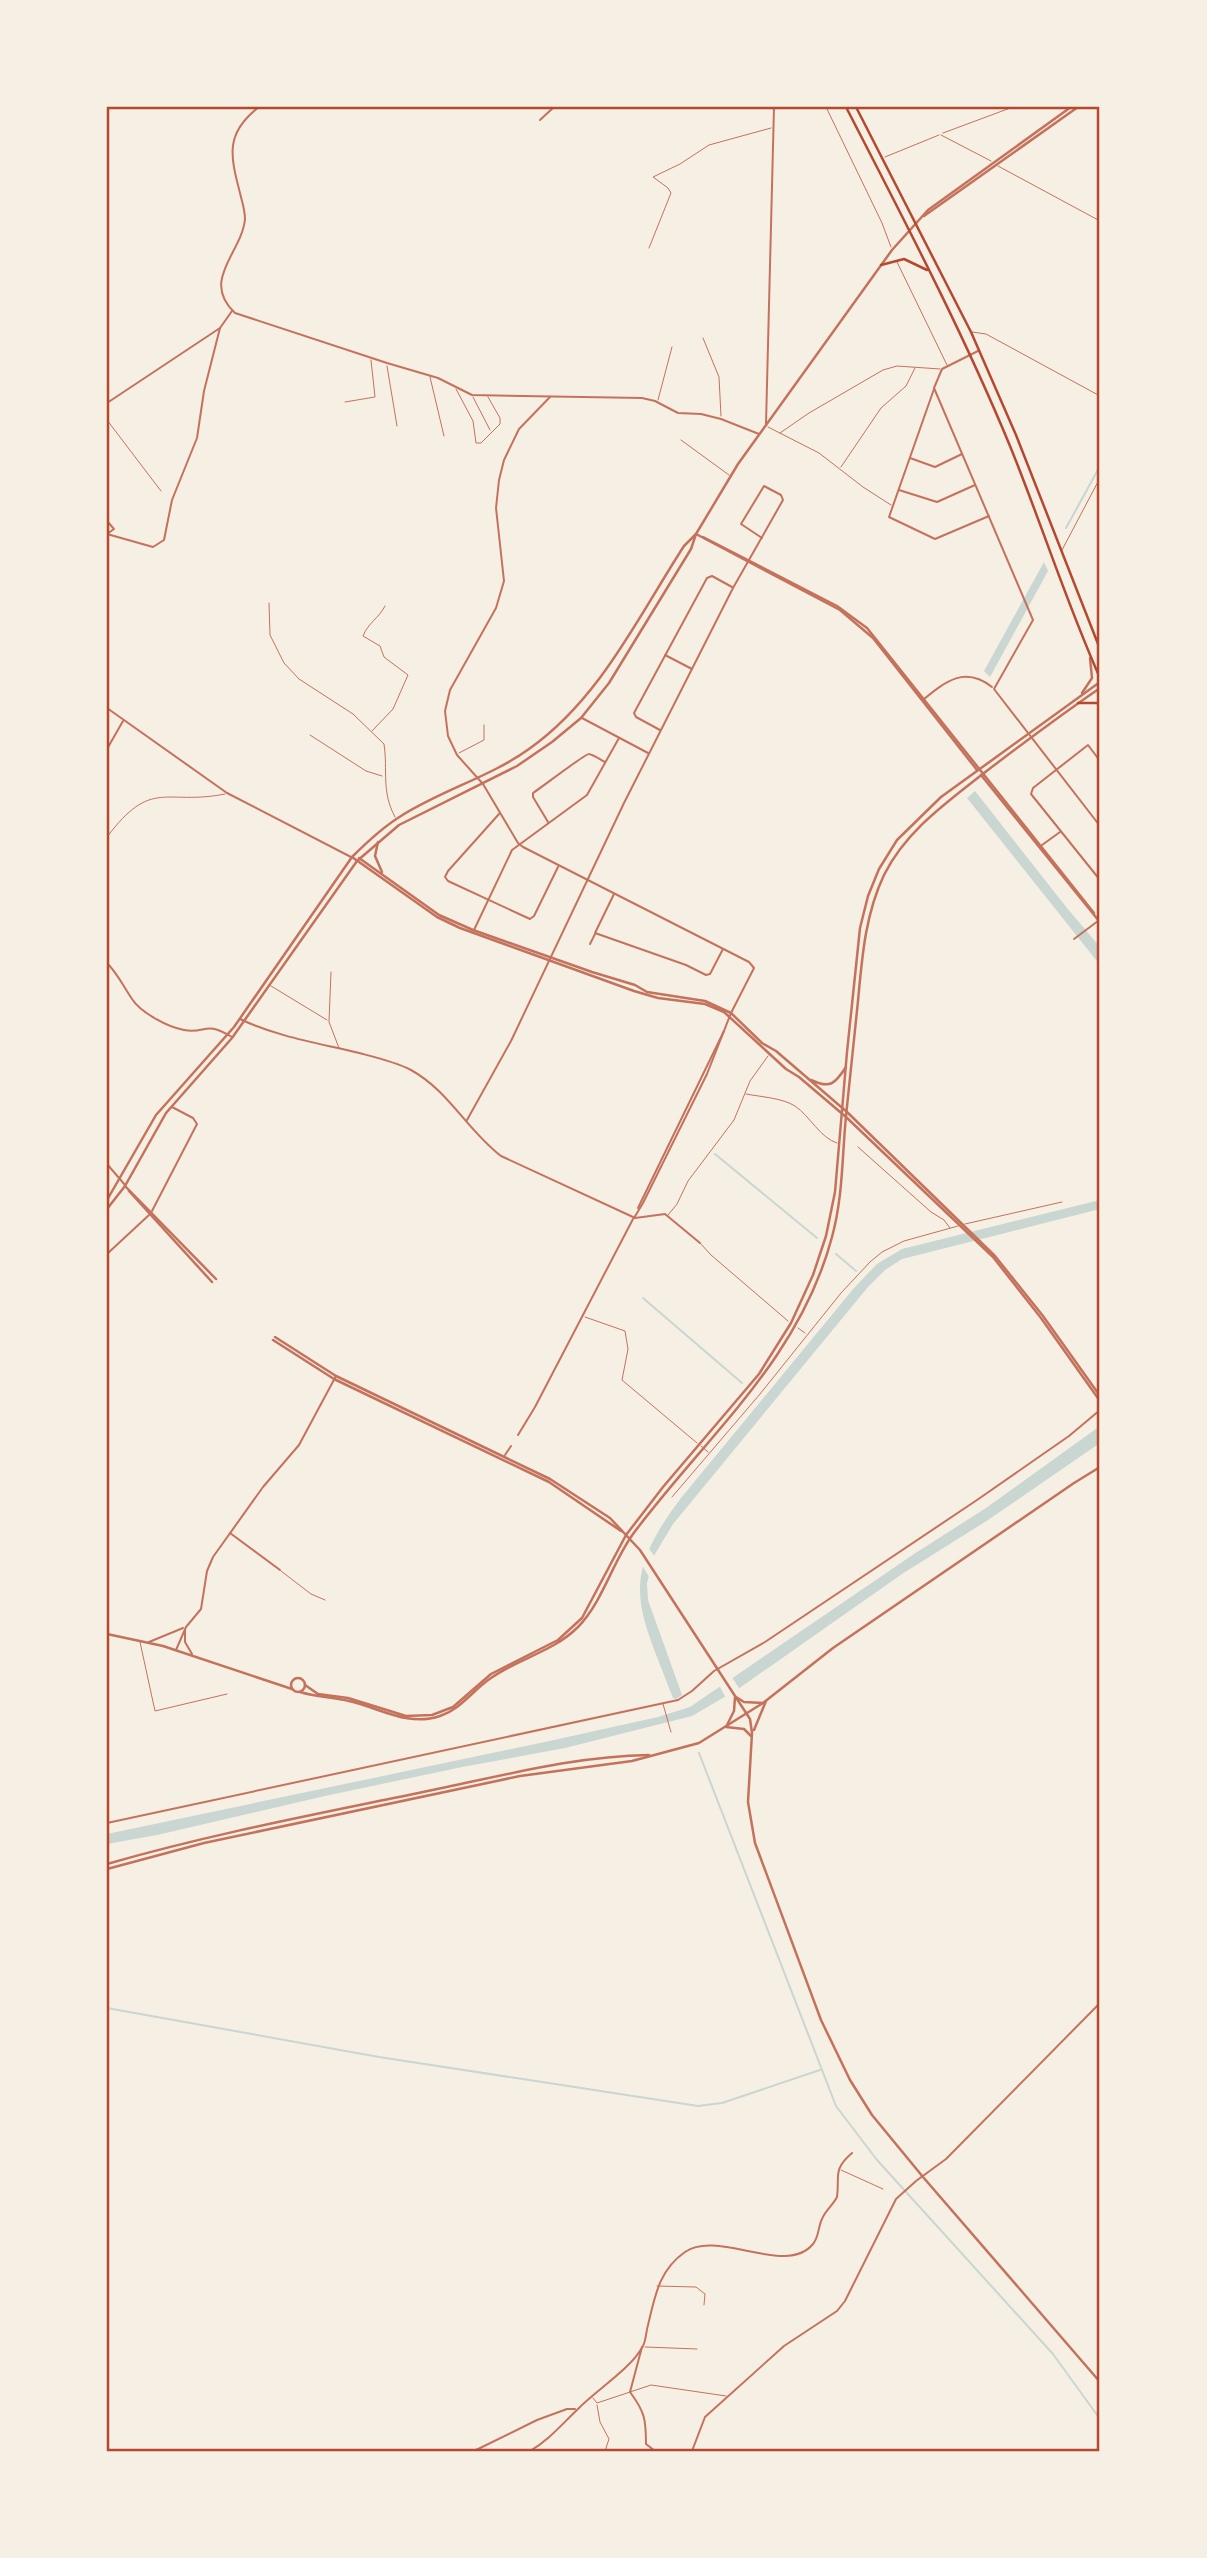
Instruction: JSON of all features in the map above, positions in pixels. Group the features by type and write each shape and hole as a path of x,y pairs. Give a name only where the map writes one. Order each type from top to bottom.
{"main road":[{"path":"846,107 970,355 1009,444 1100,680"},
{"path":"856,107 971,332 1016,435 1100,649"},
{"path":"881,265 896,260 910,260 929,271"},
{"path":"1077,701 1100,704"}],"street":[{"path":"260,107 242,123 232,144 245,221 222,277 223,295 232,310 251,319 429,375 472,395 630,398 658,402 678,413 701,414 721,419 760,435"},
{"path":"540,120 554,107"},
{"path":"766,426 774,107"},
{"path":"107,1209 125,1186 152,1135 171,1107 245,1021 359,860 379,841 412,817 531,758 581,718 614,676 691,549 696,534 730,476 908,230 915,222 1071,107"},
{"path":"995,164 1078,107"},
{"path":"107,534 153,547 164,540 172,500 197,438 211,359 220,328 232,310"},
{"path":"107,402 220,328"},
{"path":"979,350 942,369 890,518 935,539 989,516"},
{"path":"934,388 1033,620 994,688"},
{"path":"518,1435 643,1203 703,1081 754,968 749,962 723,948 559,866 519,843 482,784 457,755 445,728 447,696 495,608 504,581 496,508 501,472 515,435 550,397"},
{"path":"909,458 935,467 962,454"},
{"path":"898,489 934,502 975,485"},
{"path":"467,1120 511,1041 587,880 733,588 762,538 784,498 764,486 741,524 762,538"},
{"path":"107,521 114,529 107,534"},
{"path":"696,534 827,600 858,620 879,642 1099,919 1074,939"},
{"path":"107,1200 121,1180 156,1115 240,1018 352,857 396,819 530,749 558,726 586,698 684,545 696,534"},
{"path":"661,731 634,715 664,655 709,576 733,588"},
{"path":"664,655 692,669"},
{"path":"1077,701 1091,681 1090,655"},
{"path":"924,699 944,682 955,677 975,678 994,688 1100,827"},
{"path":"842,1109 860,928 874,878 888,853 918,817 955,786 1077,701 1100,680"},
{"path":"1077,701 1100,688"},
{"path":"107,708 227,793 359,860 439,915 550,958"},
{"path":"581,718 649,754"},
{"path":"107,749 124,720"},
{"path":"280,1684 302,1679 305,1685 318,1694 348,1698 406,1716 424,1717 447,1710 491,1674 551,1645 586,1612 626,1535 758,1374 791,1323 823,1248 834,1202 866,927 879,887 894,857 932,814 1029,736"},
{"path":"473,930 510,853 519,843 587,795 619,738"},
{"path":"1100,761 1087,745 1033,788 1031,794 1100,880"},
{"path":"548,823 533,793 568,770 585,754 606,762"},
{"path":"500,813 445,875 446,879 487,901 531,919 559,866"},
{"path":"1041,846 1061,831"},
{"path":"379,841 375,860 383,874"},
{"path":"359,860 444,921 635,985 648,992 705,1001 731,1015 842,1109 846,1117 980,1243 1009,1276 1100,1399"},
{"path":"590,944 615,894"},
{"path":"595,933 686,965 706,975 710,974 723,948"},
{"path":"107,962 120,976 133,1002 146,1012 183,1030 211,1027 232,1038"},
{"path":"731,1015 770,1054 844,1113 962,1226"},
{"path":"240,1018 395,1063 414,1072 442,1092 484,1141 501,1156 634,1218 668,1215 700,1243"},
{"path":"806,1078 820,1085 831,1085 846,1067"},
{"path":"107,1254 151,1213 197,1124 193,1118 171,1107"},
{"path":"107,1634 148,1642 321,1698 347,1700 403,1718 425,1719 446,1714 490,1678 553,1647 588,1614 630,1538 671,1485 760,1381 795,1326 817,1282 835,1225 842,1183 846,1117"},
{"path":"107,1164 214,1280"},
{"path":"274,1338 335,1378 529,1472 571,1496 630,1538 640,1550 752,1723 748,1802 755,1843 821,2020 850,2080 872,2115 923,2177 1100,2382"},
{"path":"335,1378 504,1456 588,1502 617,1524 626,1535"},
{"path":"175,1651 186,1627 201,1609 209,1564 263,1487 299,1445 335,1378"},
{"path":"107,1824 663,1704 686,1696 714,1671 765,1642 945,1522 1069,1436 1100,1410"},
{"path":"504,1456 511,1446"},
{"path":"107,1870 183,1847 300,1822 529,1775 632,1761 687,1747 710,1737 747,1714 833,1648 1100,1467"},
{"path":"230,1532 280,1570"},
{"path":"148,1642 186,1627"},
{"path":"186,1627 185,1642 194,1657"},
{"path":"292,1680 292,1689"},
{"path":"300,1692 305,1685"},
{"path":"752,1735 767,1700"},
{"path":"739,1703 763,1703"},
{"path":"726,1727 739,1703"},
{"path":"726,1727 744,1729 752,1735"},
{"path":"107,1864 196,1840 498,1776 569,1763 630,1755 652,1755"},
{"path":"692,2451 705,2417 784,2346 837,2311 845,2301 896,2199 946,2159 1100,2003"},
{"path":"655,2451 646,2444 643,2409 630,2392 657,2286 672,2263 687,2250 695,2247 733,2248 779,2257 810,2247 817,2237 822,2218 837,2197 835,2183 839,2169 852,2153"},
{"path":"530,2451 562,2427 577,2409 621,2372 643,2346"},
{"path":"474,2451 537,2420 567,2409 577,2409"}],"lane":[{"path":"826,107 882,223 892,250"},
{"path":"883,158 1013,107"},
{"path":"649,248 671,193 653,177 709,145 774,127"},
{"path":"940,135 1100,221"},
{"path":"896,260 948,366"},
{"path":"971,332 986,334 1100,396"},
{"path":"704,338 719,377 721,419"},
{"path":"658,402 672,347"},
{"path":"345,402 375,397 371,358"},
{"path":"387,363 397,426"},
{"path":"780,433 883,370 897,366 942,369"},
{"path":"840,469 881,408 906,386 916,366"},
{"path":"429,375 444,436"},
{"path":"455,387 474,426 474,442 481,443 500,421 487,395"},
{"path":"472,395 492,432"},
{"path":"107,420 161,491"},
{"path":"766,426 815,451 892,506"},
{"path":"681,439 730,476"},
{"path":"1062,551 1100,478"},
{"path":"269,603 270,635 284,663 299,679 353,714 384,744 384,777 388,802 396,819"},
{"path":"370,733 390,714 408,675 384,657 380,646 363,636 384,606"},
{"path":"457,755 484,740 484,725"},
{"path":"310,736 366,771 384,777"},
{"path":"107,836 129,811 144,800 154,797 201,797 227,793"},
{"path":"331,972 328,1022 339,1048"},
{"path":"265,982 328,1022"},
{"path":"668,1215 677,1204 688,1181 734,1120 755,1074 770,1054"},
{"path":"745,1094 793,1105 828,1139 839,1143"},
{"path":"858,1147 950,1228"},
{"path":"671,1497 874,1257 904,1241 1062,1202"},
{"path":"700,1243 807,1334"},
{"path":"582,1315 625,1331 628,1349 621,1378 624,1384 710,1453"},
{"path":"280,1570 311,1594 325,1600"},
{"path":"140,1640 155,1711 227,1694"},
{"path":"663,1704 671,1731"},
{"path":"839,2169 883,2189"},
{"path":"657,2286 696,2287 705,2294 704,2305"},
{"path":"643,2346 697,2349"},
{"path":"597,2403 651,2385 728,2396"},
{"path":"591,2397 597,2403 600,2422 609,2439 604,2451"}],"shaded area":[{"path":"1044,562 1048,571 990,677 984,671"},
{"path":"975,791 1100,947 1100,965 967,798"},
{"path":"1100,1200 1100,1209 902,1259 885,1270 868,1287 673,1524 655,1554 647,1583 648,1600 682,1695 673,1698 651,1640 640,1596 641,1575 648,1552 681,1498 854,1288 877,1264 902,1249"},
{"path":"1100,1426 1100,1443 988,1520 902,1574 738,1689 692,1716 565,1748 462,1767 107,1844 107,1834 554,1740 658,1717 690,1707 986,1508"}],"pier":[{"path":"646,1544 657,1560 651,1580 640,1562"},
{"path":"731,1676 741,1691 727,1700 719,1685"}],"waterway":[{"path":"1066,528 1100,466"},
{"path":"715,1154 817,1238"},
{"path":"836,1254 856,1271"},
{"path":"643,1298 742,1383"},
{"path":"699,1753 836,2106 877,2160 1053,2354 1100,2419"},
{"path":"107,2008 379,2057 698,2106 722,2103 820,2070"}]}
